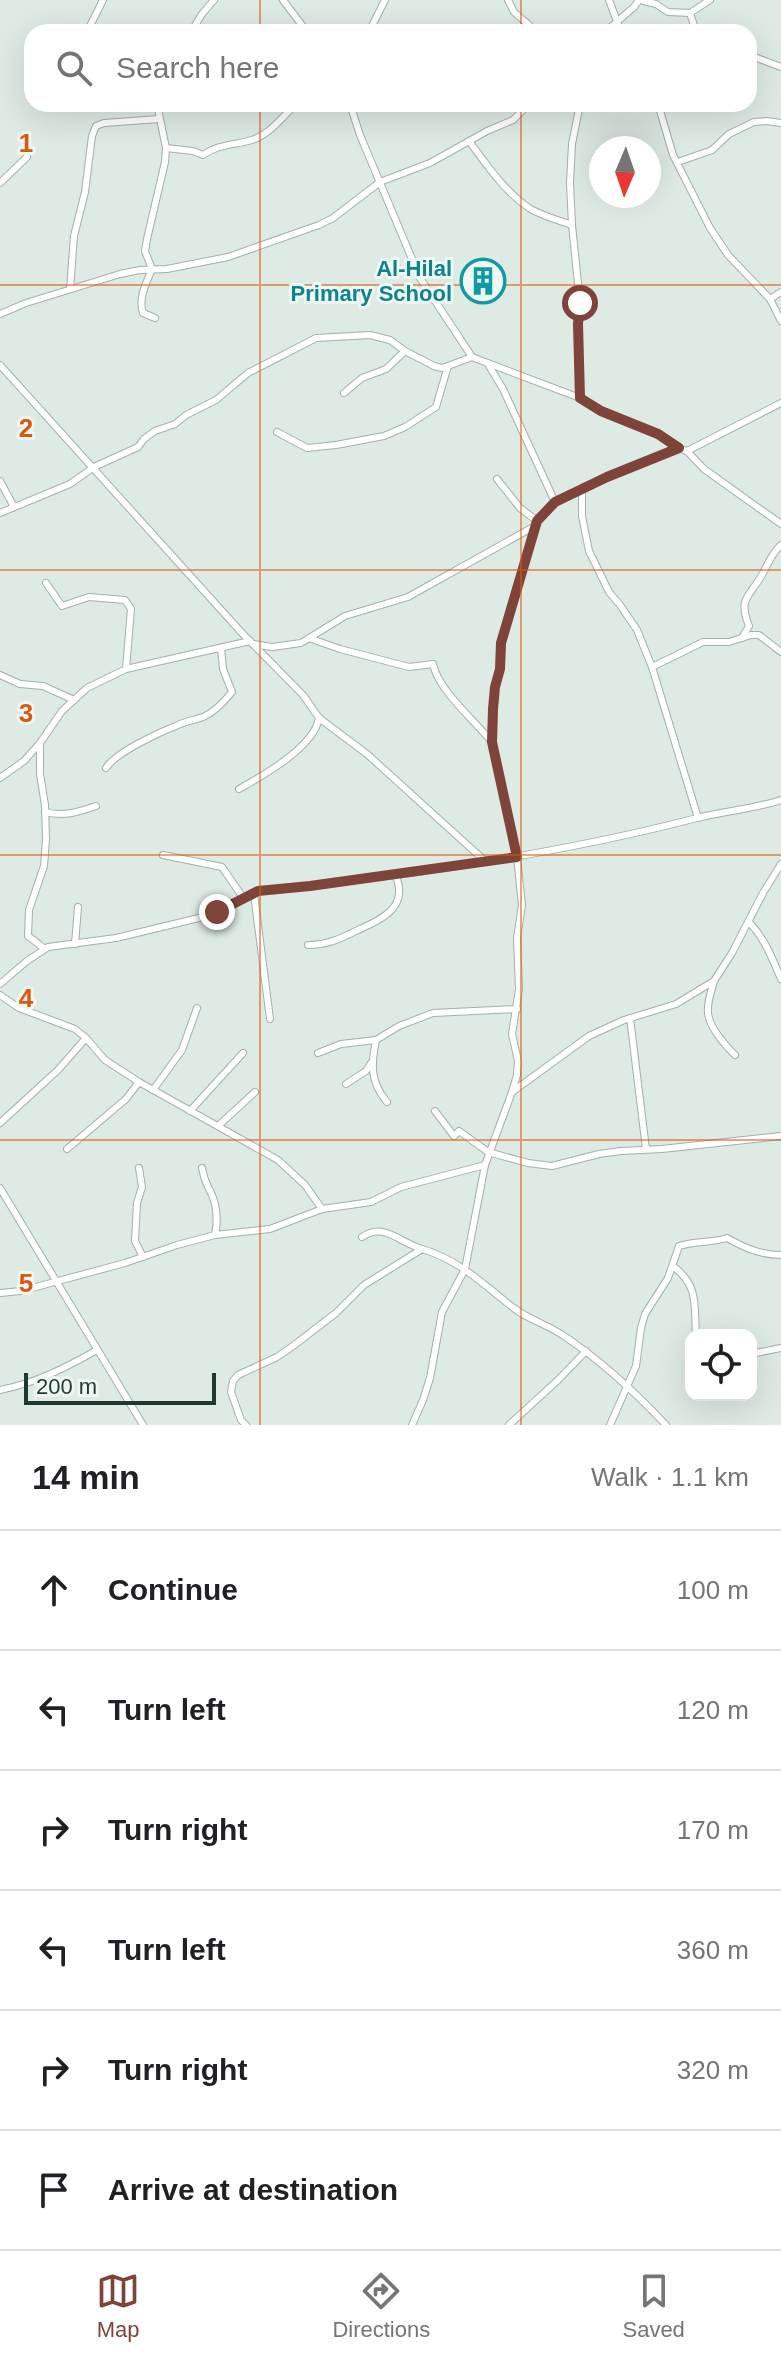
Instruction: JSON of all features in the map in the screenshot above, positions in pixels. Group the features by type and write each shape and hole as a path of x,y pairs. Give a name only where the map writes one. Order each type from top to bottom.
{"street":[{"path":"91,24 103,0"},
{"path":"196,24 214,0"},
{"path":"283,0 301,24"},
{"path":"373,24 385,0"},
{"path":"508,0 514,12 528,24"},
{"path":"609,0 617,22"},
{"path":"615,24 640,0 656,4 668,12 690,13 710,0"},
{"path":"690,13 693,24"},
{"path":"757,58 781,67"},
{"path":"155,318 143,313 141,307 152,269 145,251 165,162 166,148 158,112"},
{"path":"166,148 203,155 251,140 270,130 289,112"},
{"path":"353,112 420,278 472,357 580,398 601,411 658,434 781,524"},
{"path":"0,314 120,274 228,257 294,235 333,218 380,182 430,163 513,120 521,112"},
{"path":"578,112 572,144 570,183 580,303 580,398"},
{"path":"660,112 669,146 710,228 722,248 770,299 781,321"},
{"path":"70,289 74,236 96,126 159,119"},
{"path":"678,162 712,150 729,134 754,122 781,123"},
{"path":"469,141 489,167 529,208 572,225"},
{"path":"0,183 27,157"},
{"path":"770,299 781,292"},
{"path":"0,513 70,484 94,467 138,447 155,431 175,424 216,400 248,373 308,340 323,336 370,335 390,340 434,366 448,366 472,357"},
{"path":"344,393 362,378 386,369 405,351"},
{"path":"488,364 503,389 555,502"},
{"path":"0,365 303,695 319,718 367,754 485,861"},
{"path":"277,432 307,448 384,436 436,407 448,366"},
{"path":"0,778 24,761 62,711 87,688 126,669 252,643 289,646 301,643 345,616 408,597 536,524 555,502 607,477 683,450 781,403"},
{"path":"497,479 536,524"},
{"path":"0,481 14,507"},
{"path":"582,491 585,539 609,592 637,630 652,667 698,818"},
{"path":"412,1425 430,1378 442,1312 465,1269 488,1152 517,1075 518,1061 512,1034 519,989 517,938 522,905 517,857 492,742 501,643 536,524"},
{"path":"740,640 749,626 743,612 745,598 781,545"},
{"path":"46,583 62,606 89,597 125,600 131,609 126,669"},
{"path":"652,667 703,642 740,640 751,635 759,635 781,652"},
{"path":"309,638 409,667 433,664 442,684 492,742"},
{"path":"106,768 145,741 202,717 222,703 232,692 223,669 221,648"},
{"path":"3,678 20,684 43,686 74,700"},
{"path":"239,789 312,736 319,718"},
{"path":"40,743 46,839 44,866 29,910 28,936 45,949"},
{"path":"0,984 45,949 116,938 203,917 258,891 517,857 630,836 781,800"},
{"path":"45,812 74,814 96,806"},
{"path":"163,855 222,867 244,899"},
{"path":"735,1055 727,1047 707,1009 714,981 781,864"},
{"path":"308,945 326,945 386,917 395,905 400,890 395,874"},
{"path":"254,894 270,1019"},
{"path":"75,944 78,907"},
{"path":"749,922 766,943 781,979"},
{"path":"512,1092 589,1036 608,1026 676,1004 714,981"},
{"path":"0,995 19,1008 61,1022 86,1038 105,1060 139,1082 278,1160 305,1185 322,1209"},
{"path":"153,1090 182,1050 197,1008"},
{"path":"318,1053 341,1044 376,1040 399,1026 433,1013 517,1009"},
{"path":"630,1018 646,1149"},
{"path":"0,1123 58,1070 86,1038"},
{"path":"346,1084 366,1071 376,1040"},
{"path":"190,1111 243,1053"},
{"path":"371,1063 378,1092 387,1102"},
{"path":"67,1149 126,1099 139,1082"},
{"path":"218,1126 255,1092"},
{"path":"435,1111 454,1136 459,1131 488,1152 552,1166 599,1154 781,1136"},
{"path":"0,1293 21,1291 215,1235 270,1229 322,1209 371,1202 401,1187 485,1165"},
{"path":"139,1168 142,1187 137,1203 135,1241 143,1257"},
{"path":"202,1168 204,1183 213,1195 218,1223 215,1235"},
{"path":"0,1188 143,1425"},
{"path":"362,1237 382,1230 465,1269 517,1310 559,1332 586,1351 627,1384 666,1425"},
{"path":"610,1425 636,1366 645,1314 674,1267 679,1246 727,1238 753,1251 781,1255"},
{"path":"246,1425 241,1420 231,1392 238,1375 285,1352 336,1313 364,1285 422,1249"},
{"path":"674,1267 687,1277 692,1287 696,1329"},
{"path":"757,1353 781,1348"},
{"path":"0,1390 40,1380 97,1350"},
{"path":"509,1425 586,1351"}],"place":[{"name":"Al-Hilal Primary School","path":"483,281"}],"route":[{"path":"217,912 258,891 517,857 492,742 493,709 501,643 537,521 555,502 679,448 658,434 601,411 580,398 580,303"}]}
